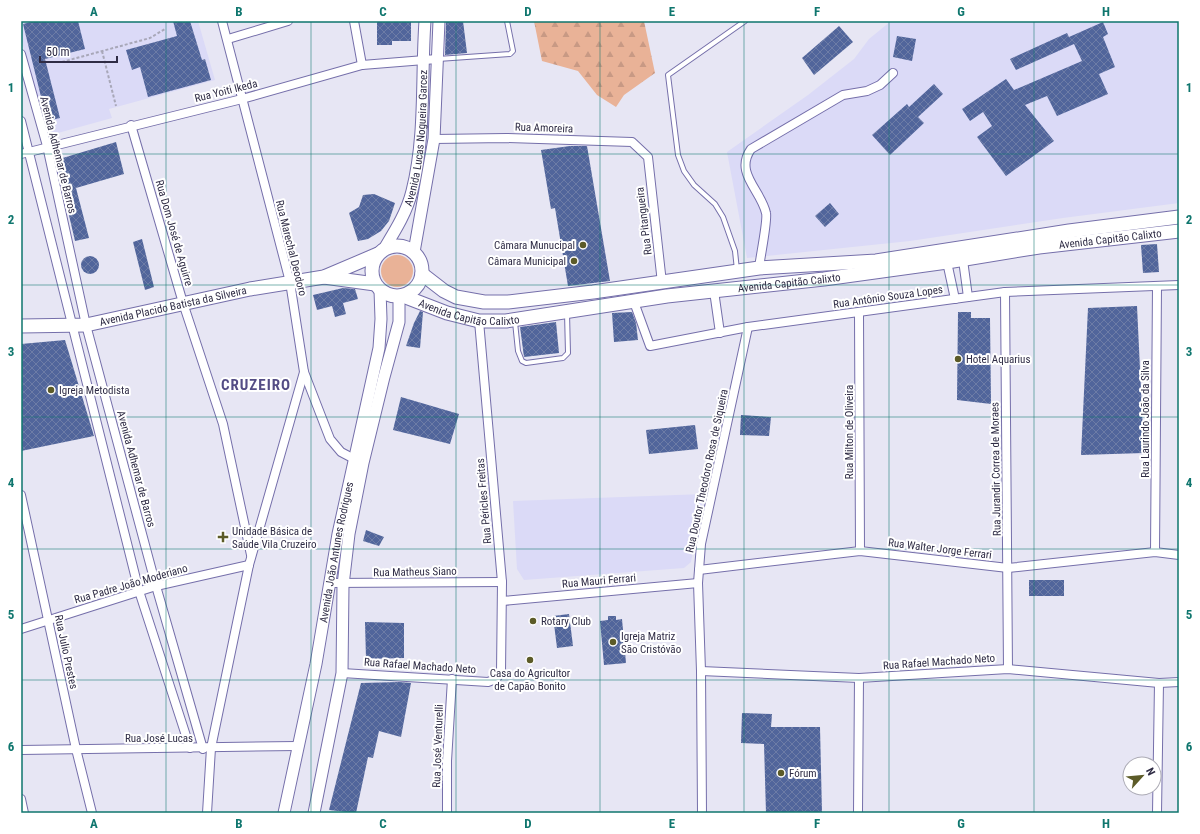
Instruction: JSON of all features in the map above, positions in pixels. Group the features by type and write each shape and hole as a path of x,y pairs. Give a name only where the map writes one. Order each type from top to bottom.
{"main road":[{"name":"Avenida Capitão Calixto","path":"422,274 444,291 456,297 484,302 521,300 738,273 759,268 876,261 1069,231 1179,217"},
{"name":"Avenida Capitão Calixto","path":"401,296 447,313 479,321 515,320 714,291 963,260 1039,247 1179,231"},
{"path":"400,246 414,252 419,258 422,274 416,288 401,296 389,295 378,287 372,276 372,268 381,252 400,246"},
{"name":"Avenida Placido Batista da Silveira","path":"21,326 80,326 183,303 290,282 324,277 381,252"},
{"name":"Avenida Placido Batista da Silveira","path":"324,277 378,287"}],"street":[{"name":"Rua Marechal Deodoro","path":"222,21 228,39 242,99 290,282 304,372 330,439 341,452 358,461"},
{"path":"228,39 288,21"},
{"path":"354,21 362,65"},
{"name":"Avenida Lucas Nogueira Garcez","path":"381,252 399,223 412,193 417,168 421,141 422,59 425,21"},
{"name":"Avenida Lucas Nogueira Garcez","path":"414,252 434,139 439,21"},
{"name":"Avenida Adhemar de Barros","path":"21,54 23,68 46,146 109,470 139,591 190,748"},
{"name":"Rua Yoiti Ikeda","path":"24,153 46,146 242,99 362,65 437,59"},
{"path":"759,268 767,215 750,182 745,164 746,156 751,149 820,107 843,95 874,88 880,85 893,73"},
{"name":"Avenida Adhemar de Barros","path":"21,121 24,153 124,467 156,586 207,748"},
{"name":"Rua Dom José de Aguirre","path":"131,125 183,303 223,424 251,556"},
{"name":"Rua Amoreira","path":"434,139 506,138 632,142 648,157"},
{"name":"Rua Pitangueira","path":"648,157 662,283"},
{"path":"417,168 429,171"},
{"path":"963,260 968,297"},
{"path":"947,262 954,299"},
{"name":"Rua Antônio Souza Lopes","path":"634,302 650,346 748,327 1006,292 1179,285"},
{"name":"Rua Laurindo João da Silva","path":"1155,552 1157,286"},
{"name":"Avenida João Antunes Rodrigues","path":"284,813 297,746 316,664 330,583 358,461 379,348 381,319 378,287"},
{"path":"714,291 720,333"},
{"name":"Rua Jurandir Correa de Moraes","path":"1006,292 1008,669"},
{"name":"Avenida João Antunes Rodrigues","path":"314,813 342,672 343,584 358,461 400,322 401,296"},
{"name":"Rua Milton de Oliveira","path":"859,313 860,550"},
{"name":"Rua Péricles Freitas","path":"479,321 503,602 501,672 496,679"},
{"name":"Rua Doutor Theodoro Rosa de Siqueira","path":"702,813 701,671 698,583 701,544 748,327"},
{"name":"Avenida Adhemar de Barros","path":"207,813 207,748 251,556 304,372"},
{"path":"109,470 124,467"},
{"name":"Rua Julio Prestes","path":"21,495 76,749 92,813"},
{"name":"Rua Walter Jorge Ferrari","path":"699,570 860,550 1008,568 1155,552 1179,554"},
{"name":"Rua Padre João Moderiano","path":"21,629 156,586 249,565"},
{"name":"Rua Matheus Siano","path":"330,583 502,582"},
{"name":"Rua Mauri Ferrari","path":"503,602 698,583"},
{"name":"Rua Rafael Machado Neto","path":"701,671 859,678 1008,669 1159,683 1179,682"},
{"name":"Rua Rafael Machado Neto","path":"342,672 488,682 496,679"},
{"path":"858,813 859,678"},
{"name":"Rua José Venturelli","path":"447,813 447,761 452,679"},
{"path":"1157,813 1159,683"},
{"name":"Rua José Lucas","path":"21,750 297,746"},
{"path":"21,798 24,813"},
{"path":"1152,813 1161,813"}],"lane":[{"path":"437,59 510,54 513,51 513,45 507,21"},
{"path":"738,273 734,251 723,217 715,204 694,185 687,175 678,155 668,75 744,21"},
{"path":"515,320 518,351 522,361 526,363 563,358 568,353 566,312"}],"path":[{"path":"62,62 150,38 165,29"},
{"path":"102,51 116,106"}],"shaded area":[{"path":"21,21 198,21 215,80 109,109 112,118 47,136 21,38"},
{"path":"891,21 1179,21 1179,203 1063,218 910,241 747,258 727,152 808,95 854,59 869,39"},
{"path":"704,494 691,562 684,568 524,580 517,569 513,501"}],"green space":[{"path":"534,21 644,21 655,73 624,95 616,107 597,95 578,71 542,61"},
{"path":"394,255 400,255 410,262 413,271 412,277 406,284 400,287 394,287 384,280 381,274 381,268 388,258"}],"building":[{"path":"35,21 78,21 85,49 45,59 60,118 47,121 23,24"},
{"path":"173,21 190,21 202,60 205,59 211,80 148,97 140,67 132,70 126,50 177,36"},
{"path":"377,21 411,21 411,41 392,41 392,45 377,45"},
{"path":"446,21 463,21 467,53 445,55"},
{"path":"1103,22 1108,34 1103,37 1115,67 1099,74 1108,94 1057,116 1047,96 1025,105 1054,141 1006,176 977,137 992,126 983,112 970,121 962,109 1006,79 1014,90 1082,61 1074,44 1016,70 1010,59 1067,33 1069,37"},
{"path":"839,26 853,42 814,75 802,58"},
{"path":"897,36 916,39 912,61 893,57"},
{"path":"934,84 943,94 918,117 924,123 890,155 872,135 907,104 909,107"},
{"path":"116,142 124,174 76,188 89,238 75,241 56,160"},
{"name":"Câmara Munucipal","path":"570,146 587,146 610,281 568,286 555,208 551,209 541,150"},
{"path":"374,194 395,203 389,221 381,231 368,239 358,241 349,213 359,207 363,195"},
{"path":"830,203 839,214 825,227 815,216"},
{"path":"142,239 154,287 145,290 133,242"},
{"path":"1157,244 1159,272 1143,273 1141,245"},
{"path":"90,256 96,259 99,265 96,271 90,274 84,271 81,265 84,259"},
{"path":"343,288 355,289 358,299 343,303 346,314 335,317 332,306 317,310 313,295"},
{"path":"1137,306 1144,453 1081,455 1088,308"},
{"path":"420,311 423,312 420,348 406,346 414,323"},
{"path":"632,312 636,323 638,340 614,342 612,313"},
{"path":"958,312 971,312 971,318 990,318 991,404 957,400"},
{"path":"556,322 559,353 524,357 520,327"},
{"name":"Igreja Metodista","path":"65,340 94,436 21,451 21,344"},
{"path":"401,397 459,414 450,444 393,430"},
{"path":"741,415 771,417 769,436 740,435"},
{"path":"695,425 698,449 649,454 646,430"},
{"path":"366,530 384,537 379,546 363,541"},
{"path":"1029,580 1064,580 1064,596 1029,596"},
{"path":"569,614 573,646 557,648 553,616"},
{"name":"Igreja Matriz São Cristóvão","path":"608,616 616,616 616,620 622,619 626,663 604,665 600,621 608,620"},
{"path":"365,622 404,623 404,658 366,659"},
{"path":"361,683 411,683 401,737 379,731 373,758 368,757 356,813 329,810"},
{"path":"742,713 772,714 771,727 820,727 822,813 766,813 764,744 741,743"}],"place":[{"name":"Câmara Munucipal","path":"583,245"},
{"name":"Câmara Municipal","path":"574,261"},
{"name":"Hotel Aquarius","path":"958,359"},
{"name":"Igreja Metodista","path":"51,390"},
{"name":"Unidade Básica de Saúde Vila Cruzeiro","path":"223,537"},
{"name":"Rotary Club","path":"533,621"},
{"name":"Igreja Matriz São Cristóvão","path":"613,642"},
{"name":"Casa do Agricultor de Capão Bonito","path":"530,660"},
{"name":"Fórum","path":"781,773"}],"district":[{"name":"CRUZEIRO","path":"256,385"}]}
